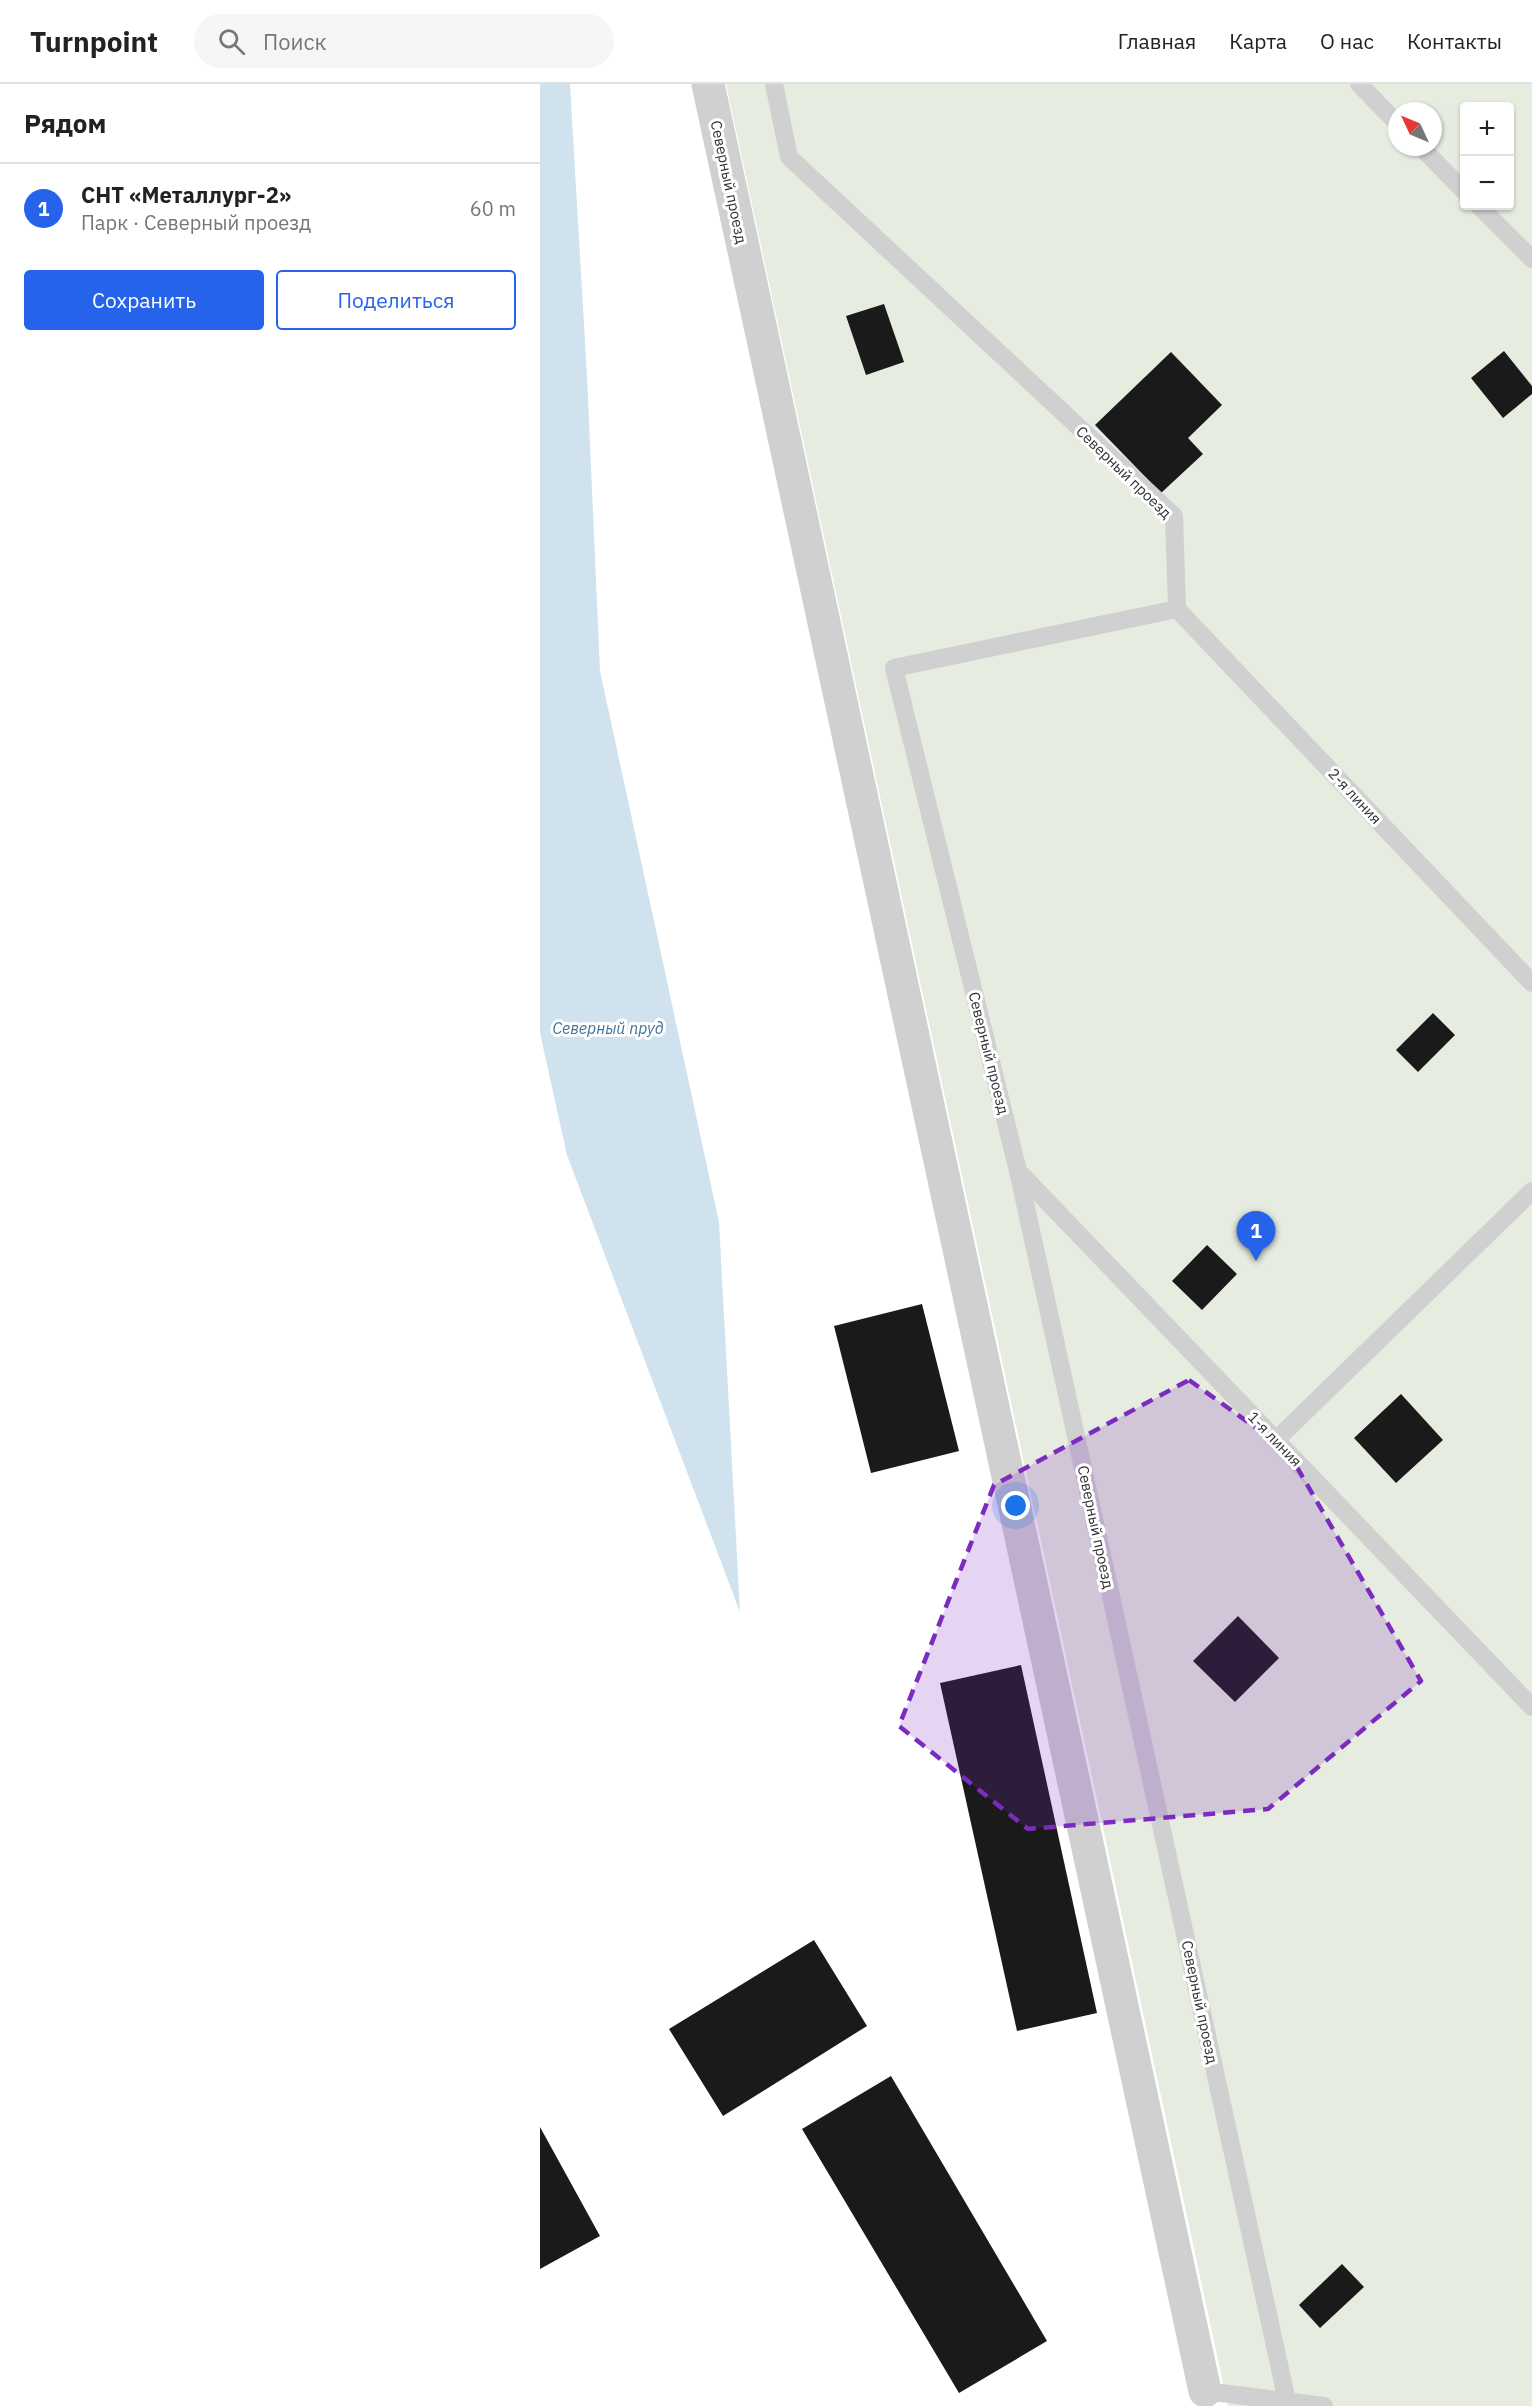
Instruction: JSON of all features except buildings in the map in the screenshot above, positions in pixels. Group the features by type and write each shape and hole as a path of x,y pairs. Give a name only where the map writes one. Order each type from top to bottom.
{"street":[{"name":"Северный проезд","path":"708,84 1203,2398"}],"lane":[{"name":"Северный проезд","path":"774,84 789,157 1174,516 1178,609 894,668 1017,1171 1287,2401"},
{"path":"1359,84 1388,114"},
{"path":"1430,156 1460,187"},
{"path":"1483,210 1532,259"},
{"name":"2-я линия","path":"1178,609 1532,983"},
{"name":"1-я линия","path":"1017,1171 1532,1707"},
{"path":"1276,1440 1532,1191"},
{"path":"1203,2398 1287,2401 1324,2406"}],"highlighted area":[{"path":"1189,1380 1287,1450 1421,1681 1268,1809 1028,1829 899,1726 994,1485"}],"shaded area":[{"path":"726,84 1532,84 1532,2406 1228,2406"}],"water":[{"name":"Северный пруд","path":"540,84 570,84 587,376 600,671 719,1222 740,1612 567,1155 540,1033"}],"place":[{"name":"СНТ «Металлург-2»","path":"1256,1261"}]}
